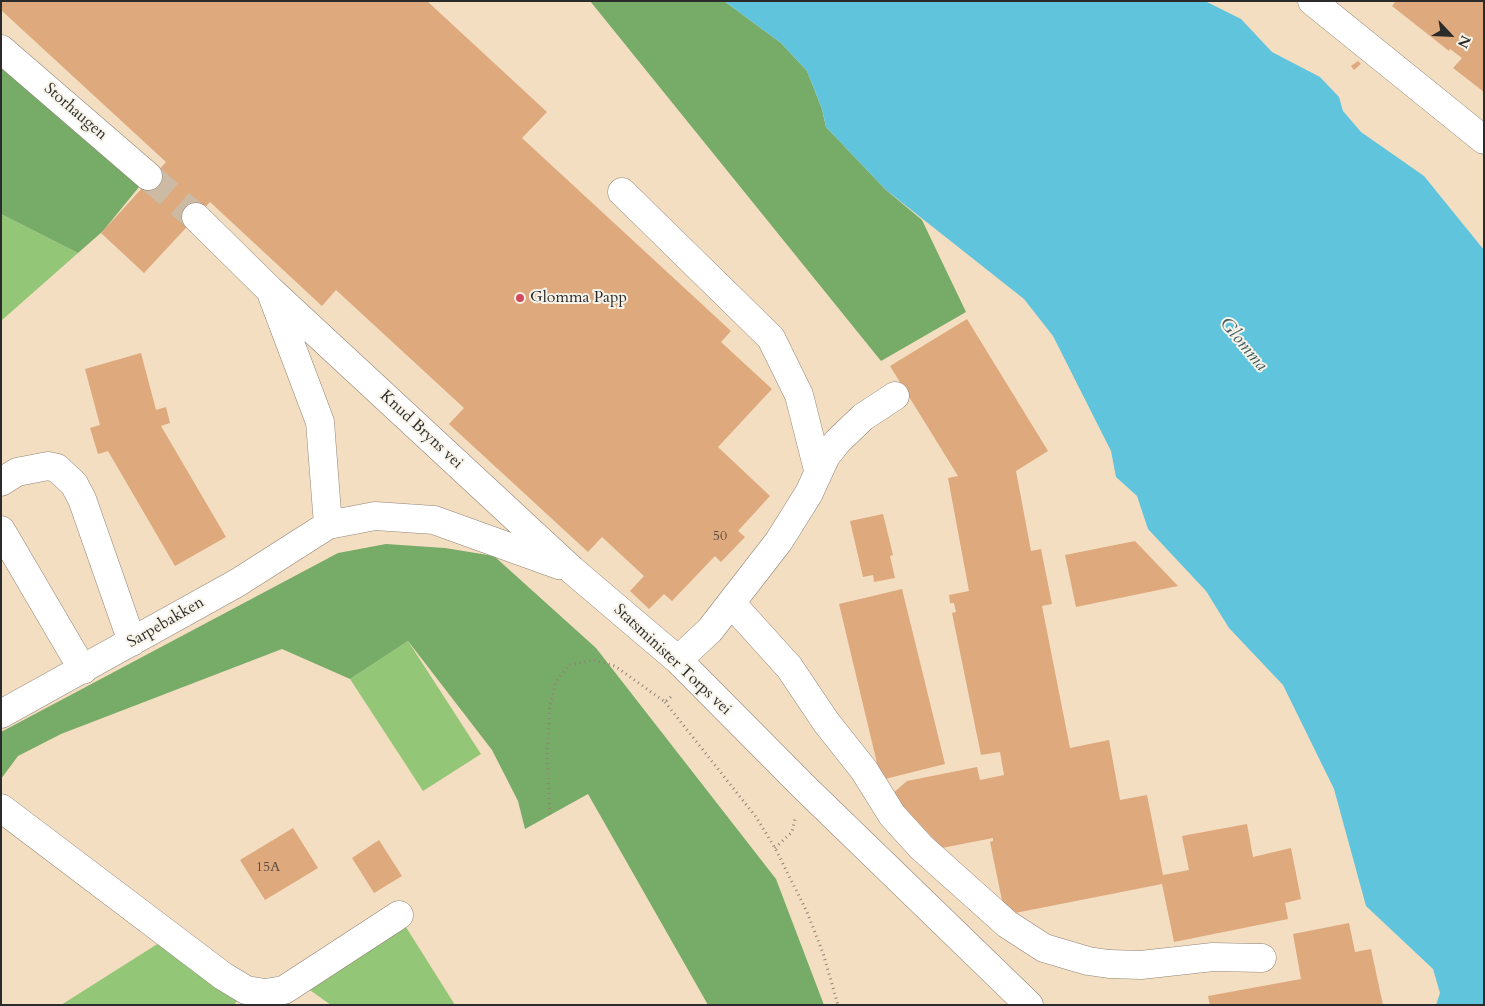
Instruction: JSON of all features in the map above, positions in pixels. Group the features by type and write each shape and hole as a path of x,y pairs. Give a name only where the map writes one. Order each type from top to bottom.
{"street":[{"path":"1312,1 1484,140"},
{"name":"Storhaugen","path":"1,48 148,176"},
{"path":"622,192 770,338 799,394 818,470"},
{"path":"196,218 270,290 320,422 328,525"},
{"name":"Knud Bryns vei","path":"270,290 572,570"},
{"path":"686,669 710,630 732,604 791,524 809,493 818,470 838,441 863,417 895,396"},
{"path":"1,482 17,472 48,466 56,468 74,484 82,499 132,642"},
{"name":"Sarpebakken","path":"1,714 237,583 328,525 375,516 434,520 572,570"},
{"path":"1,530 83,670"},
{"name":"Statsminister Torps vei","path":"572,570 686,669 804,787 1029,1005"},
{"path":"732,604 789,667 826,722 864,770 892,815 921,847 1007,924 1044,948 1109,964 1142,965 1213,957 1262,958"},
{"path":"1,808 223,976 246,990 265,993 284,990 399,916"}],"path":[{"path":"550,814 547,754 550,705 556,682 569,665 593,660 615,666 665,702 756,817 775,848 807,912 823,953 838,1005"},
{"path":"665,702 686,669"},
{"path":"775,848 792,832 804,787"}],"green space":[{"path":"590,1 724,1 781,43 807,71 822,109 826,127 886,190 922,220 966,312 881,361"},
{"path":"1,49 148,176 103,231 78,253 1,214"},
{"path":"1,214 78,253 1,321"},
{"path":"386,544 445,548 494,556 596,648 776,879 824,1005 708,1005 588,794 525,829 518,801 492,750 408,641 350,679 282,649 61,734 18,756 1,779 1,732 338,553"},
{"path":"408,641 481,754 423,791 350,679"},
{"path":"399,916 455,1005 331,1005 297,981"},
{"path":"170,936 246,990 234,1005 61,1005"}],"water":[{"name":"Glomma","path":"724,1 1205,1 1241,19 1272,52 1320,77 1339,97 1343,111 1361,132 1424,176 1484,250 1484,1005 1436,1005 1440,993 1433,969 1366,906 1334,789 1283,685 1229,628 1206,591 1148,529 1137,496 1116,477 1111,451 1053,336 1024,299 886,190 826,127 822,109 807,71 781,43"}],"building":[{"name":"Glomma Papp","path":"1,1 427,1 547,112 522,138 731,331 721,342 772,389 718,447 770,496 738,531 745,537 721,562 715,556 672,601 664,594 649,609 630,591 644,576 602,537 588,552 449,424 464,408 336,290 322,306 210,202 144,273 101,233 166,162 1,10"},
{"path":"1396,1 1484,1 1484,92 1453,68 1462,58 1450,49 1449,51 1392,6"},
{"path":"1358,61 1361,64 1354,70 1351,66"},
{"path":"967,319 1048,451 1016,471 1031,551 1041,549 1052,604 1042,606 1070,748 1109,740 1120,800 1147,795 1163,875 1189,870 1182,836 1247,824 1253,857 1291,848 1301,899 1285,903 1288,919 1174,942 1162,884 1005,915 990,842 993,841 993,838 942,848 892,794 907,781 977,767 980,780 1004,775 1000,752 981,755 952,613 956,612 954,603 950,603 949,595 969,591 948,478 958,476 890,366"},
{"path":"141,353 156,410 166,407 170,423 161,426 226,537 175,566 108,451 98,454 90,428 100,425 85,369"},
{"path":"883,514 893,555 890,556 895,578 874,582 873,575 863,577 850,521"},
{"path":"1135,541 1178,586 1076,607 1065,555"},
{"path":"902,589 945,764 881,780 839,604"},
{"path":"293,828 318,868 265,900 240,860"},
{"path":"379,840 402,876 374,893 352,858"},
{"path":"1349,923 1355,952 1371,949 1383,1005 1210,1005 1208,996 1301,979 1293,934"}],"tunnel":[{"path":"148,176 196,217"}],"place":[{"name":"Glomma Papp","path":"520,298"}]}
